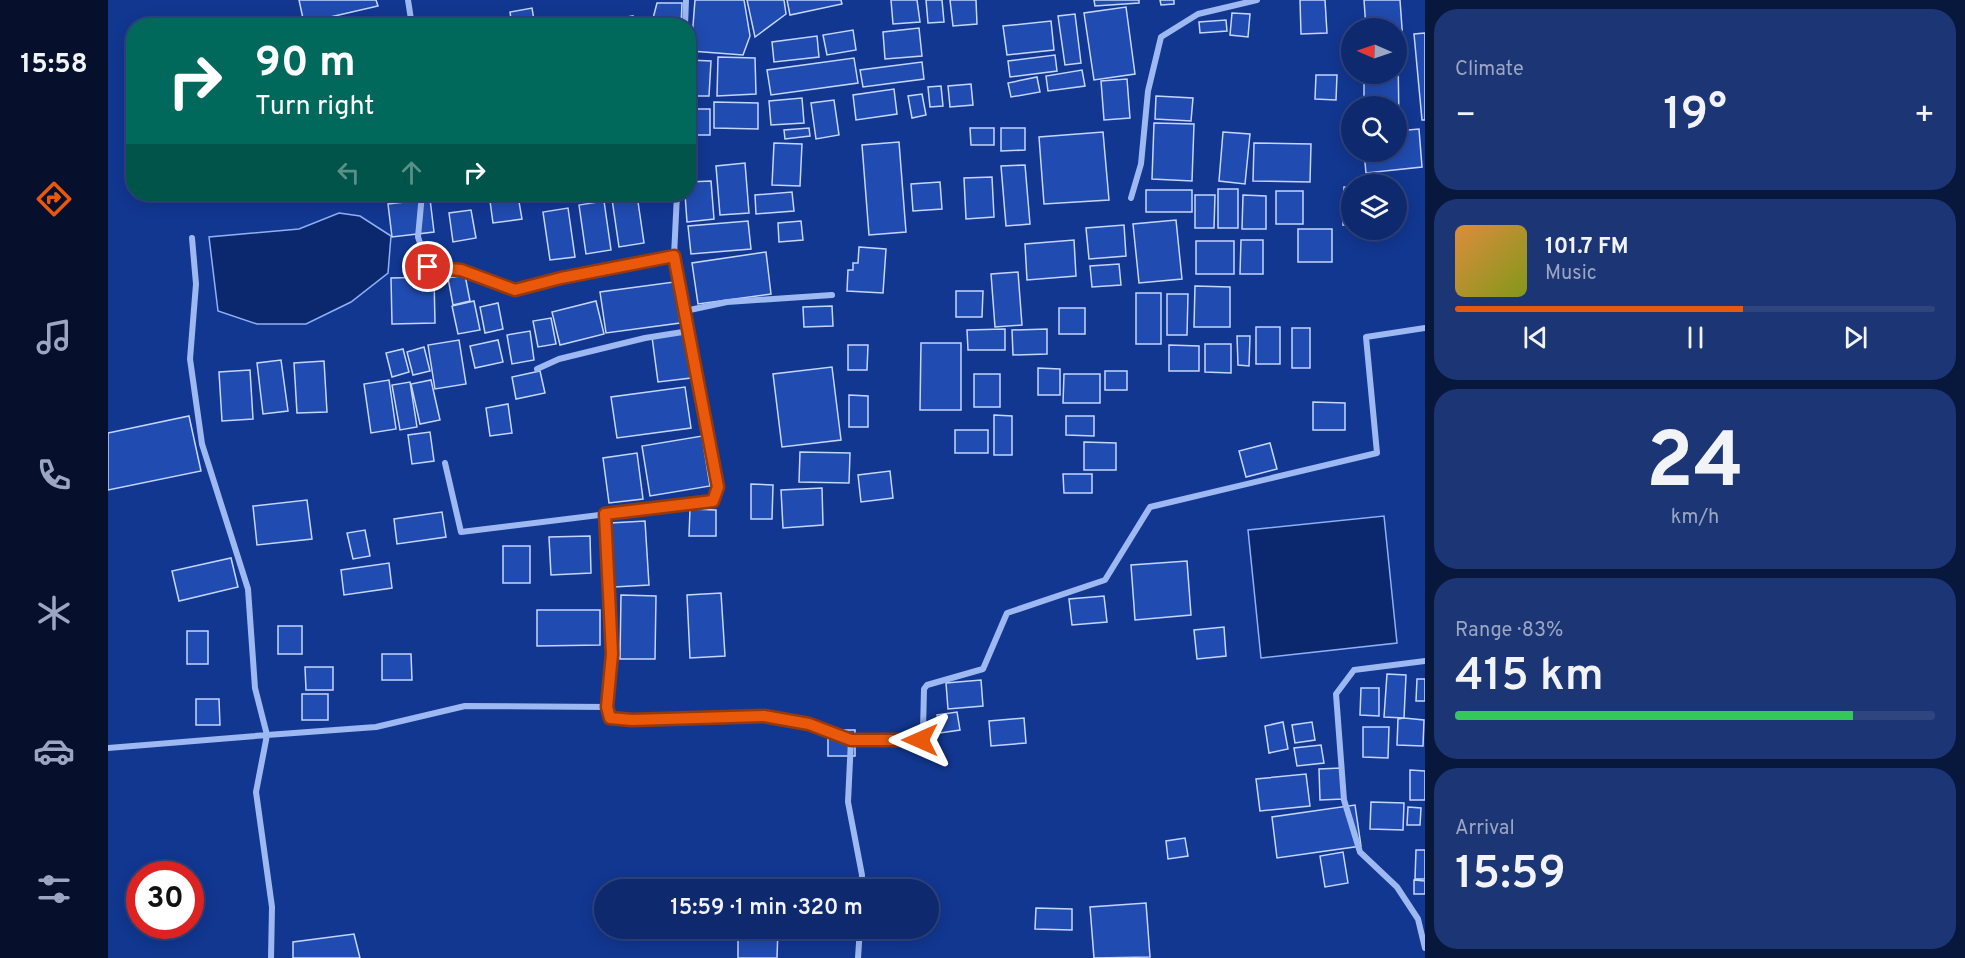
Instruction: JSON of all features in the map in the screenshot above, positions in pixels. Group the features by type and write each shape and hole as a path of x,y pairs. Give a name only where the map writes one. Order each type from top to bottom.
{"street":[{"path":"408,0 411,18"},
{"path":"685,18 686,0"},
{"path":"1131,198 1141,164 1148,91 1161,36 1198,14 1257,0"},
{"path":"421,201 418,237 428,267 461,270 515,290 561,278 674,256"},
{"path":"445,463 461,532 713,501 718,487 715,463 674,256 677,201"},
{"path":"192,238 196,284 190,359 202,444 248,589 255,688 267,735 256,792 272,907 271,958"},
{"path":"685,311 727,302 832,295"},
{"path":"605,514 612,654 607,707 610,718 632,720 764,716 809,724 851,740 920,740 923,731 924,689 927,685 982,669 1007,613 1105,580 1150,507 1377,453 1366,338 1425,328"},
{"path":"537,369 559,358 645,338 689,331"},
{"path":"1425,661 1354,670 1336,694 1344,800 1360,852 1397,887 1418,919 1425,948"},
{"path":"108,748 376,727 465,706 607,707"},
{"path":"851,740 848,802 862,879"},
{"path":"858,958 859,939"}],"water":[{"path":"339,213 360,216 391,236 388,273 351,302 306,324 257,324 218,311 209,237 299,229"},
{"path":"1384,516 1397,643 1261,658 1248,530"}],"building":[{"path":"299,0 376,0 378,6 326,18 303,18"},
{"path":"695,0 744,0 750,36 743,55 696,51 696,18 694,18"},
{"path":"747,0 784,0 786,14 755,37"},
{"path":"787,0 841,0 842,4 790,15"},
{"path":"891,0 917,0 920,22 893,24"},
{"path":"926,0 942,0 944,22 928,23"},
{"path":"950,0 976,0 977,24 953,26"},
{"path":"1094,0 1139,0 1139,3 1095,6"},
{"path":"1160,0 1174,0 1174,4 1161,5"},
{"path":"1300,0 1325,0 1327,33 1301,34"},
{"path":"1364,0 1400,0 1401,18 1365,18"},
{"path":"657,3 682,3 681,18 653,18"},
{"path":"1126,7 1135,74 1094,80 1084,13"},
{"path":"532,8 534,18 511,18 510,12"},
{"path":"1232,13 1250,14 1248,37 1230,35"},
{"path":"1075,14 1081,63 1065,65 1058,16"},
{"path":"1226,20 1227,31 1200,33 1199,22"},
{"path":"1051,21 1054,50 1007,55 1003,26"},
{"path":"919,28 922,56 885,59 883,32"},
{"path":"853,30 856,50 827,55 823,35"},
{"path":"1425,33 1425,120 1422,120 1414,34"},
{"path":"817,36 819,57 774,62 772,42"},
{"path":"1055,55 1057,71 1010,77 1008,61"},
{"path":"718,57 755,58 756,94 717,96"},
{"path":"854,58 858,83 771,95 767,70"},
{"path":"696,60 711,61 709,96 696,96"},
{"path":"922,62 924,79 863,87 860,70"},
{"path":"1082,70 1085,86 1048,91 1046,76"},
{"path":"1316,75 1337,75 1336,100 1315,99"},
{"path":"1037,77 1040,92 1011,97 1008,83"},
{"path":"1127,79 1130,118 1104,120 1101,81"},
{"path":"971,84 973,105 950,107 948,86"},
{"path":"1364,84 1398,84 1399,96 1364,96"},
{"path":"941,86 943,106 930,107 928,87"},
{"path":"894,89 897,114 856,120 853,95"},
{"path":"922,94 926,115 912,118 908,96"},
{"path":"1156,96 1193,98 1191,121 1155,119"},
{"path":"802,98 804,123 771,125 769,101"},
{"path":"834,100 839,135 816,139 811,103"},
{"path":"714,102 758,103 758,129 714,128"},
{"path":"696,109 710,109 710,135 696,135"},
{"path":"1154,123 1194,124 1192,181 1152,179"},
{"path":"809,128 810,136 785,139 784,130"},
{"path":"970,128 994,128 994,145 971,145"},
{"path":"1001,128 1025,128 1025,150 1001,151"},
{"path":"1419,129 1422,167 1366,173 1365,162 1407,162 1407,130"},
{"path":"1103,132 1109,200 1044,204 1039,137"},
{"path":"1223,132 1250,134 1245,184 1219,181"},
{"path":"899,142 906,232 869,235 862,145"},
{"path":"774,143 802,144 800,186 772,185"},
{"path":"1254,143 1311,144 1310,182 1253,181"},
{"path":"745,163 749,213 720,215 716,166"},
{"path":"1025,165 1030,224 1006,226 1001,166"},
{"path":"992,177 994,217 966,219 964,178"},
{"path":"711,181 714,219 687,222 686,201 696,201 696,182"},
{"path":"940,182 942,209 913,211 911,184"},
{"path":"1218,189 1238,189 1238,228 1218,228"},
{"path":"1146,190 1192,190 1192,212 1146,212"},
{"path":"1276,191 1303,191 1303,224 1276,224"},
{"path":"792,192 794,211 756,214 755,195"},
{"path":"1195,195 1215,195 1214,228 1195,228"},
{"path":"1243,195 1266,196 1266,229 1242,229"},
{"path":"430,201 434,232 392,237 388,204"},
{"path":"490,201 519,201 522,219 493,223"},
{"path":"604,201 611,250 586,254 579,205"},
{"path":"612,201 638,201 644,243 619,247"},
{"path":"568,208 575,257 550,260 543,212"},
{"path":"471,210 476,238 453,242 449,213"},
{"path":"1176,220 1182,279 1139,283 1133,224"},
{"path":"748,221 751,249 691,254 688,226"},
{"path":"801,221 803,240 779,242 778,223"},
{"path":"1124,225 1126,256 1089,259 1086,228"},
{"path":"1298,229 1332,229 1332,262 1298,262"},
{"path":"1074,240 1076,276 1027,280 1025,244"},
{"path":"1241,240 1263,240 1263,274 1240,274"},
{"path":"1196,241 1234,241 1234,274 1196,274"},
{"path":"859,247 886,249 883,293 847,291 848,270 853,270 853,263 858,263"},
{"path":"766,252 771,294 698,304 692,263"},
{"path":"1119,264 1121,285 1092,287 1090,266"},
{"path":"1018,272 1022,325 995,327 991,274"},
{"path":"465,275 470,301 453,305 448,278"},
{"path":"434,277 435,323 392,324 391,278"},
{"path":"674,282 680,323 606,333 600,292"},
{"path":"1195,286 1230,287 1230,327 1194,327"},
{"path":"956,291 983,291 982,317 956,317"},
{"path":"1136,293 1161,293 1161,344 1136,344"},
{"path":"1167,294 1188,294 1187,335 1167,335"},
{"path":"474,301 480,330 458,334 452,306"},
{"path":"596,301 604,334 560,345 552,312"},
{"path":"498,303 503,329 485,333 480,307"},
{"path":"832,306 833,326 804,327 803,307"},
{"path":"1059,308 1085,308 1085,334 1059,334"},
{"path":"551,318 556,344 538,347 533,321"},
{"path":"1256,327 1280,327 1280,364 1256,364"},
{"path":"1292,328 1310,328 1310,368 1292,368"},
{"path":"1005,329 1005,350 968,350 967,330"},
{"path":"1047,329 1047,354 1013,355 1012,330"},
{"path":"530,331 534,360 512,364 507,335"},
{"path":"685,333 691,378 658,382 652,337"},
{"path":"1237,336 1250,336 1249,366 1238,365"},
{"path":"459,340 466,384 435,389 428,345"},
{"path":"498,340 503,362 475,368 470,346"},
{"path":"921,343 961,343 961,410 920,410"},
{"path":"1205,344 1231,344 1231,373 1205,372"},
{"path":"848,345 868,345 867,370 848,370"},
{"path":"1169,345 1199,346 1199,371 1169,371"},
{"path":"424,347 430,371 413,375 407,352"},
{"path":"403,349 409,372 392,377 386,353"},
{"path":"281,360 288,411 263,414 257,363"},
{"path":"324,361 327,412 297,413 294,363"},
{"path":"832,367 841,440 782,447 773,374"},
{"path":"1038,368 1060,369 1060,395 1038,395"},
{"path":"250,370 253,419 222,421 219,372"},
{"path":"540,371 545,393 516,399 512,377"},
{"path":"1105,371 1127,371 1127,390 1105,390"},
{"path":"974,374 1000,374 1000,407 974,407"},
{"path":"1064,374 1100,374 1100,403 1063,403"},
{"path":"389,380 396,429 371,433 364,384"},
{"path":"431,380 440,420 420,424 411,384"},
{"path":"410,382 417,427 400,430 392,385"},
{"path":"685,387 691,428 617,438 611,397"},
{"path":"849,395 868,396 868,427 849,427"},
{"path":"1313,402 1345,403 1345,430 1313,430"},
{"path":"508,404 512,433 490,436 486,408"},
{"path":"994,415 1012,416 1012,455 994,455"},
{"path":"189,416 201,471 108,490 108,433"},
{"path":"1066,416 1094,416 1094,436 1066,435"},
{"path":"955,430 988,430 988,453 955,453"},
{"path":"430,432 434,461 412,464 408,435"},
{"path":"702,436 710,486 650,496 642,446"},
{"path":"1084,442 1116,443 1116,470 1084,470"},
{"path":"1270,443 1277,469 1246,477 1239,451"},
{"path":"800,452 850,453 849,483 799,482"},
{"path":"637,453 643,499 609,503 603,458"},
{"path":"890,471 893,498 861,502 858,475"},
{"path":"1063,474 1092,474 1092,493 1064,493"},
{"path":"751,484 773,485 772,519 751,519"},
{"path":"822,488 823,525 783,528 781,490"},
{"path":"307,500 312,539 257,545 253,506"},
{"path":"690,509 716,510 716,536 689,536"},
{"path":"442,512 446,537 397,544 394,519"},
{"path":"645,521 649,585 614,587 610,523"},
{"path":"365,530 370,556 353,559 347,533"},
{"path":"590,536 591,573 551,575 549,537"},
{"path":"503,546 530,546 530,583 503,583"},
{"path":"231,558 238,587 179,601 172,571"},
{"path":"1187,561 1191,615 1135,620 1131,565"},
{"path":"389,563 392,588 344,595 341,570"},
{"path":"721,593 725,656 690,658 687,595"},
{"path":"621,595 656,596 655,659 620,659"},
{"path":"1104,596 1107,622 1072,625 1069,599"},
{"path":"537,610 600,610 600,645 537,646"},
{"path":"278,626 302,626 302,654 278,654"},
{"path":"1224,627 1226,656 1197,659 1194,630"},
{"path":"187,631 208,631 208,664 187,664"},
{"path":"382,654 411,654 412,680 382,680"},
{"path":"305,667 333,667 333,690 306,690"},
{"path":"1387,674 1406,675 1404,718 1384,717"},
{"path":"1417,679 1425,679 1425,701 1416,701"},
{"path":"981,680 983,706 948,709 946,683"},
{"path":"1361,688 1379,688 1379,716 1360,715"},
{"path":"302,694 328,694 328,720 302,720"},
{"path":"196,699 219,699 220,725 196,725"},
{"path":"957,712 960,730 940,733 937,715"},
{"path":"1024,718 1026,743 991,746 989,721"},
{"path":"1398,719 1424,720 1423,746 1397,745"},
{"path":"1283,722 1288,749 1269,753 1265,726"},
{"path":"1312,722 1315,740 1295,743 1292,725"},
{"path":"1363,727 1389,727 1388,758 1363,757"},
{"path":"828,730 855,730 855,756 828,756"},
{"path":"1321,745 1324,763 1297,766 1294,748"},
{"path":"1341,768 1343,799 1320,800 1319,769"},
{"path":"1410,770 1425,771 1425,800 1410,800"},
{"path":"1306,774 1310,806 1260,811 1256,779"},
{"path":"1371,802 1404,803 1403,830 1370,829"},
{"path":"1355,805 1361,846 1277,858 1272,817"},
{"path":"1408,807 1421,808 1420,825 1407,825"},
{"path":"1185,838 1188,856 1168,859 1166,841"},
{"path":"1416,850 1425,850 1425,879 1415,879"},
{"path":"1343,852 1348,883 1325,887 1320,856"},
{"path":"1414,880 1425,881 1425,894 1414,894"},
{"path":"1146,903 1150,957 1094,958 1090,907"},
{"path":"1036,908 1072,909 1072,930 1035,929"},
{"path":"354,934 360,958 293,958 293,942"},
{"path":"738,939 778,939 777,958 738,958"}],"route":[{"path":"428,267 461,270 515,290 561,278 674,256 718,487 713,501 605,514 612,654 607,707 610,718 632,720 764,716 809,724 851,740 920,740"}]}
